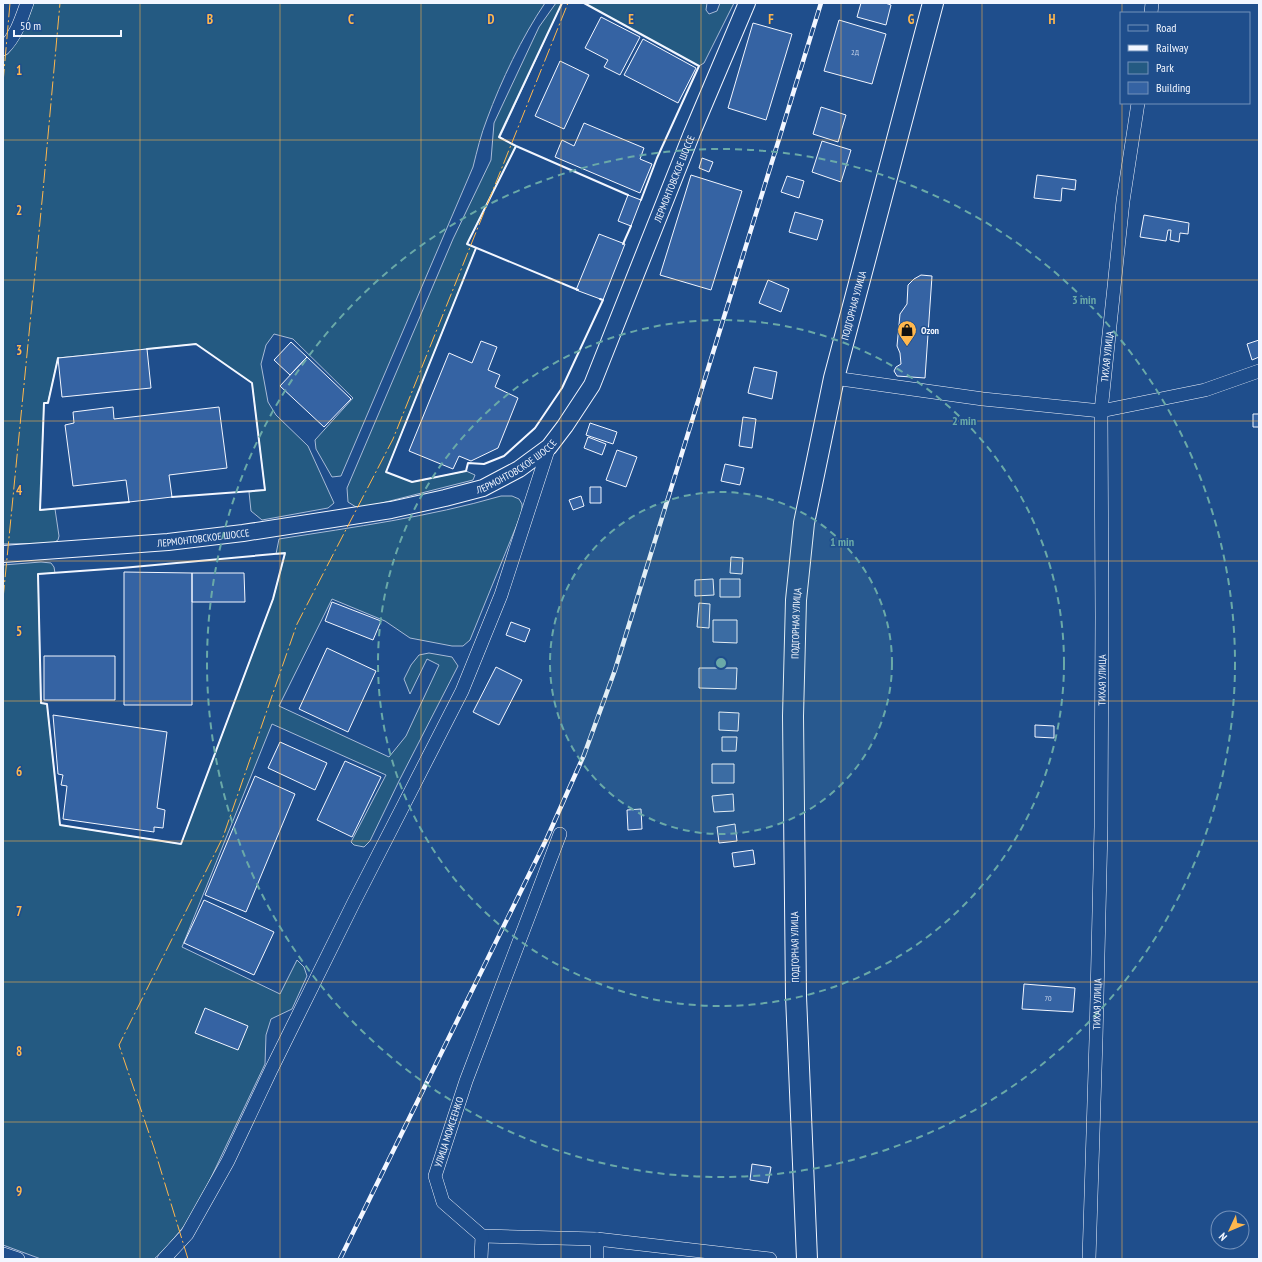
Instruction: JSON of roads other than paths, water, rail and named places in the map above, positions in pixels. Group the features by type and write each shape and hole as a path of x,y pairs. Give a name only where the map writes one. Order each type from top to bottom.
{"main road":[{"name":"ПОДГОРНАЯ УЛИЦА","path":"807,1259 796,996 793,724 796,600 804,523 834,378 933,3"}],"street":[{"path":"3,49 18,29 27,3"},
{"name":"ЛЕРМОНТОВСКОЕ ШОССЕ","path":"3,554 168,542 243,533 391,510 483,488 519,469 549,447 592,385 692,133 747,3"},
{"name":"ТИХАЯ УЛИЦА","path":"1089,1259 1101,827 1101,411 1123,201 1138,104"},
{"path":"834,378 983,399 1101,411 1205,390 1259,371"},
{"path":"164,1259 187,1234 228,1161 271,1070 351,909 462,691 501,596 549,447"},
{"name":"УЛИЦА МОИСЕЕНКО","path":"482,1236 443,1202 435,1176 466,1081 560,834"},
{"path":"481,1259 482,1236 597,1240 770,1259"},
{"path":"597,1240 597,1259"},
{"path":"3,1254 18,1259"}],"railway":[{"path":"340,1259 547,838 584,755 615,670 821,3"}],"place":[{"name":"Ozon","path":"907,347"}]}
